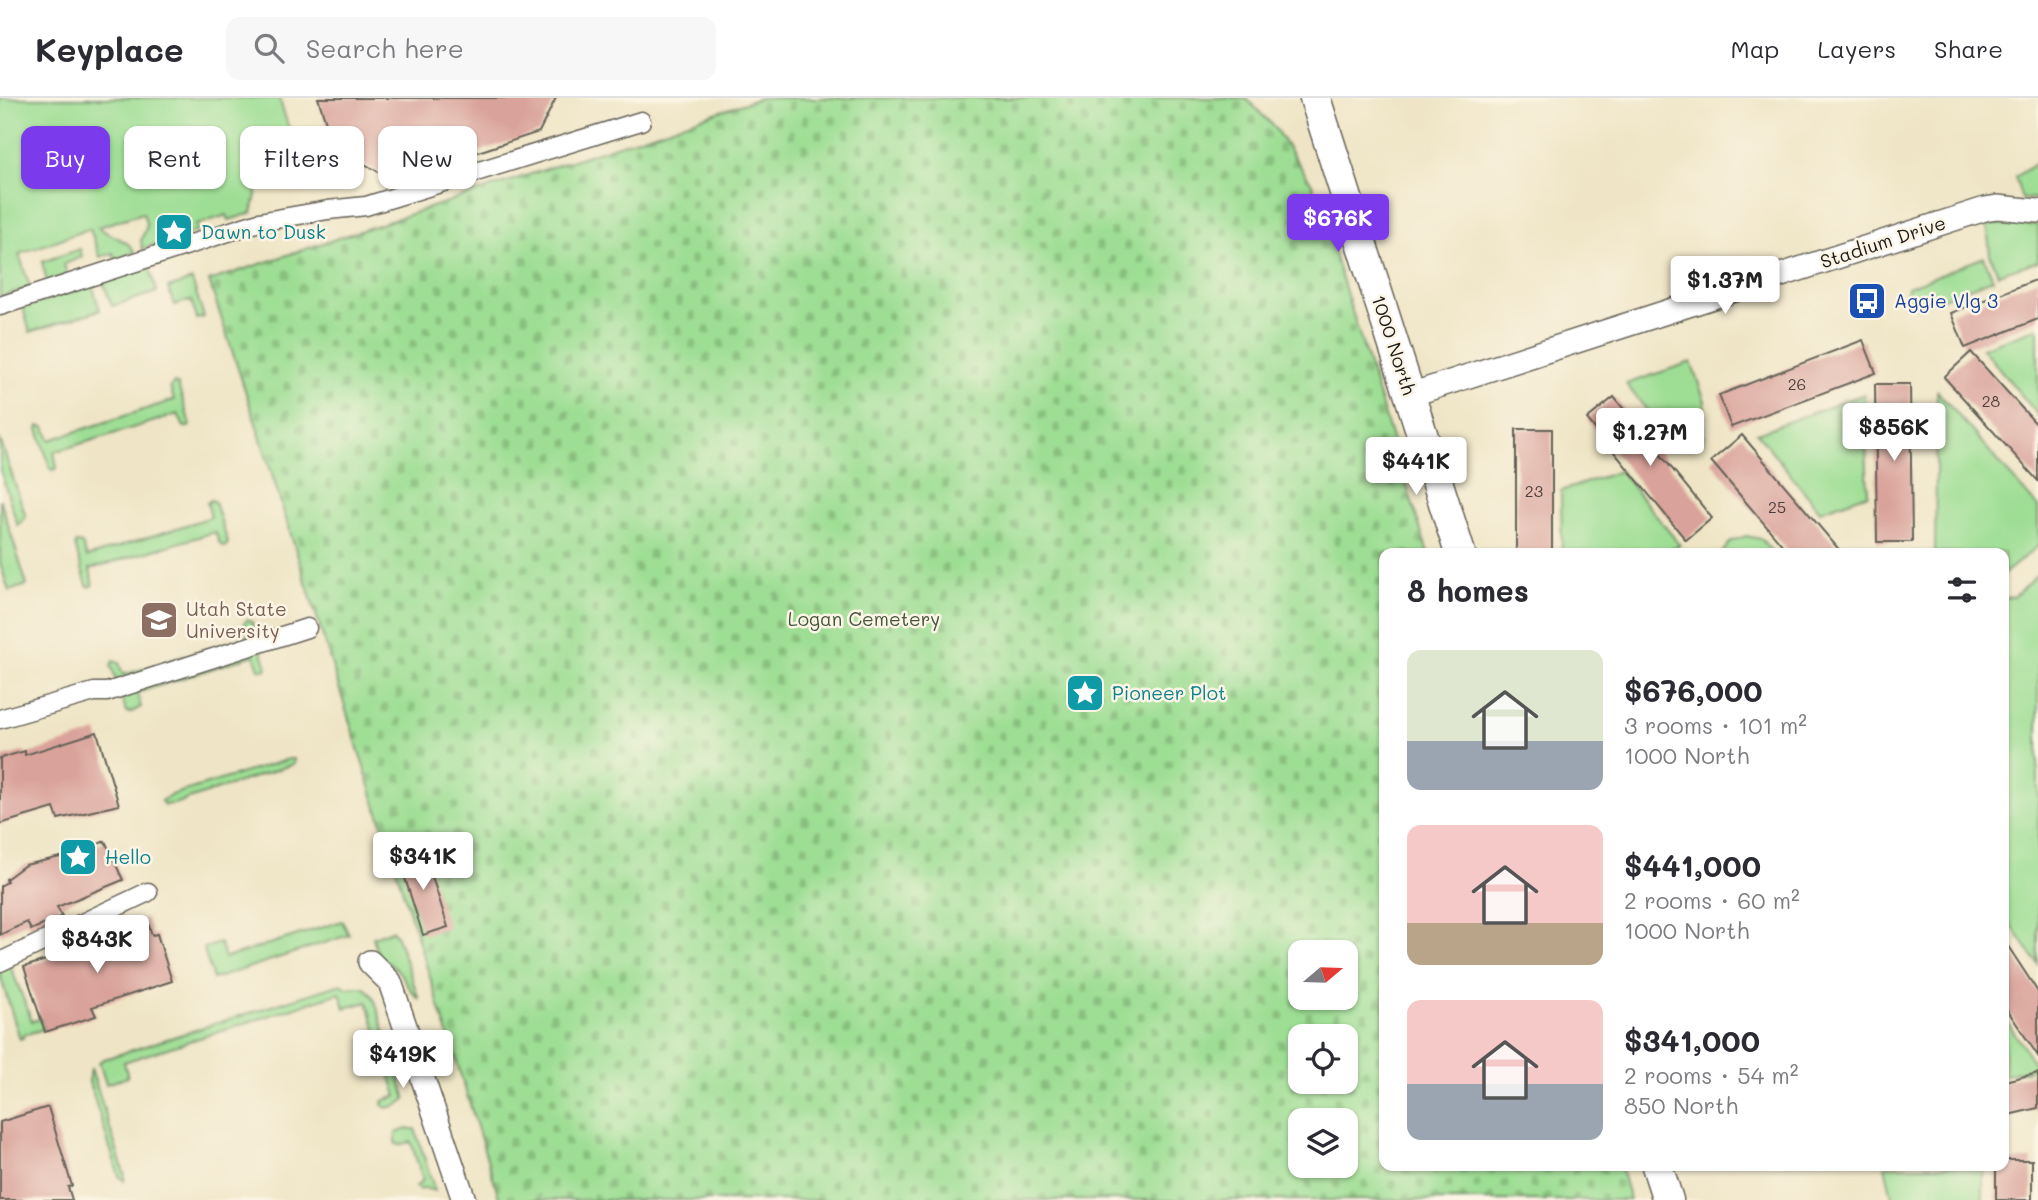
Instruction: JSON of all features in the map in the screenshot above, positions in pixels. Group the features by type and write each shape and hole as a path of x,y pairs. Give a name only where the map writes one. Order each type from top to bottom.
{"street":[{"name":"1000 North","path":"1315,98 1458,548"},
{"path":"0,306 260,222 328,209 366,206 641,121"},
{"name":"Stadium Drive","path":"1410,395 1984,209 1997,207 2038,211"},
{"path":"0,719 94,692 107,692 307,628"},
{"path":"0,962 148,892"},
{"path":"370,962 390,982 464,1200"},
{"path":"1659,1171 1668,1200"}],"green space":[{"path":"0,98 279,98 288,126 240,126 240,189 257,189 252,213 229,220 227,215 196,225 197,231 182,236 179,229 172,226 168,231 170,240 142,249 141,240 147,226 143,213 98,227 128,244 135,252 115,259 113,253 100,257 90,229 83,231 19,254 30,287 0,297"},
{"name":"Logan Cemetery","path":"760,98 1246,98 1274,127 1312,184 1426,548 1379,548 1379,1171 1621,1171 1630,1200 500,1200 209,281"},
{"path":"2038,162 2038,198 2022,199 2015,177"},
{"path":"1987,224 2038,225 2038,261 1998,274 1990,254"},
{"path":"80,249 82,257 64,264 67,275 47,282 42,262"},
{"path":"1984,257 1993,279 1919,307 1909,303 1906,296 1908,287"},
{"path":"149,267 157,292 112,306 103,282"},
{"path":"192,280 204,317 197,319 191,300 174,305 168,288"},
{"path":"92,285 100,310 30,332 23,308"},
{"path":"2038,328 2038,415 1982,348"},
{"path":"1691,362 1705,401 1703,442 1674,444 1626,384"},
{"path":"174,383 178,385 189,427 184,427 178,414 54,452 57,468 50,468 39,426 45,427 50,440 174,400 170,387"},
{"path":"1937,391 2038,507 2038,546 2009,570 2009,548 1935,548"},
{"path":"1864,394 1868,494 1820,511 1757,433"},
{"path":"0,439 26,517 18,526 0,470"},
{"path":"1620,471 1680,545 1672,548 1562,548 1561,491"},
{"path":"0,499 27,585 9,591 0,563"},
{"path":"211,500 215,502 228,543 225,547 220,544 215,532 90,569 93,585 87,585 76,543 82,544 87,557 211,517 207,503"},
{"path":"1746,536 1761,539 1769,548 1726,548 1731,541"},
{"path":"2038,574 2038,964 2009,922 2009,598 2014,597"},
{"path":"248,619 252,622 257,638 117,683 111,666 113,661 119,663 123,675 248,636 244,623"},
{"path":"261,648 267,668 265,670 259,669 254,655 137,693 141,707 130,713 126,711 120,693"},
{"path":"294,759 294,764 174,804 164,805 161,801 171,795"},
{"path":"342,921 349,935 213,979 204,948 220,943 225,958"},
{"path":"392,930 397,937 419,999 397,970 381,958 377,951 373,937"},
{"path":"10,965 32,1021 40,1019 44,1029 23,1035 20,1039 0,975 0,970"},
{"path":"341,984 348,988 364,988 375,1001 406,1099 398,1105 387,1108 382,1105 383,1101 397,1096 367,1002 345,1008 340,993 124,1062 128,1077 106,1084 99,1062 104,1059"},
{"path":"2009,1025 2034,1063 2029,1070 2009,1074"},
{"path":"91,1068 125,1176 124,1181 119,1176 89,1082"},
{"path":"415,1129 435,1191 424,1188 420,1190 416,1187 423,1180 411,1142 399,1145 395,1143 396,1133"},
{"path":"1886,1171 1983,1171 1983,1200 1893,1200"}],"building":[{"path":"318,98 556,98 539,132 477,152 477,126 378,126 378,172 364,164 364,126 327,126"},
{"path":"2038,279 2038,319 1965,348 1951,313"},
{"path":"1863,340 1876,373 1731,427 1719,395"},
{"path":"1971,352 2038,426 2038,481 1944,377"},
{"path":"1875,384 1910,384 1912,542 1877,542"},
{"path":"1614,397 1712,518 1686,540 1587,419"},
{"path":"1516,429 1552,429 1552,548 1516,548"},
{"path":"1742,435 1838,548 1785,548 1711,461"},
{"path":"97,732 119,805 58,819 54,808 0,824 0,758 25,751 25,755"},
{"path":"105,841 123,880 57,907 62,916 31,930 27,922 0,935 0,886 7,882 6,879 25,865 74,854"},
{"path":"423,848 448,927 423,935 398,856"},
{"path":"146,918 152,935 157,934 172,981 92,1007 96,1016 45,1032 24,967 104,941 101,933"},
{"path":"2009,948 2038,992 2038,1056 2009,1012"},
{"path":"2038,1073 2038,1108 2009,1115 2009,1080"},
{"path":"48,1107 72,1186 68,1187 72,1200 0,1200 0,1122"},
{"path":"2009,1160 2032,1160 2032,1200 1996,1200 1996,1171 2009,1171"}],"place":[{"name":"Dawn to Dusk","path":"174,232"},
{"name":"Aggie Vlg 3","path":"1867,301"},
{"name":"Utah State University","path":"159,620"},
{"name":"Pioneer Plot","path":"1085,693"},
{"name":"Hello","path":"78,857"}]}
